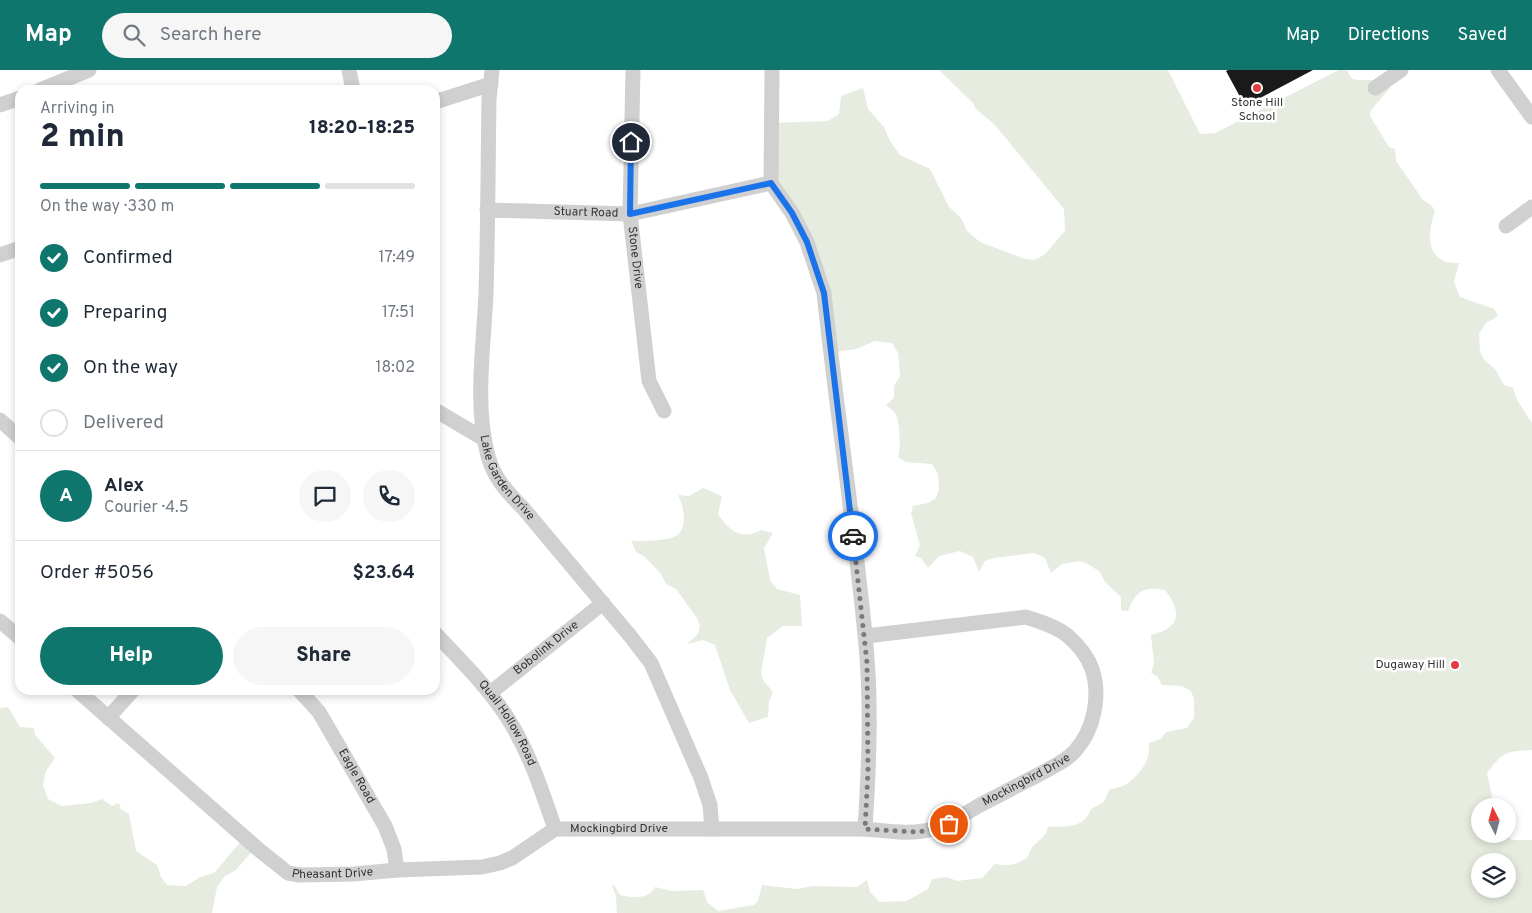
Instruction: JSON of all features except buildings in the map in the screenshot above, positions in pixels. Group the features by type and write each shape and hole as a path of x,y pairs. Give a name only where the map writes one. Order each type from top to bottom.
{"street":[{"path":"349,70 352,85"},
{"name":"Stone Drive","path":"633,70 630,214 649,381 664,411"},
{"path":"772,70 771,183 792,213 807,242 824,293 866,636 869,726 865,829"},
{"path":"1375,88 1400,70"},
{"path":"1498,70 1532,117"},
{"path":"52,85 84,71"},
{"path":"440,100 492,77"},
{"name":"Lake Garden Drive","path":"492,77 482,372 482,418 488,457 499,482 603,603 651,664 701,778 710,805 712,829"},
{"path":"0,105 15,100"},
{"name":"Stuart Road","path":"488,210 630,214 771,183"},
{"path":"1506,226 1532,207"},
{"path":"0,255 15,250"},
{"path":"440,413 484,439"},
{"path":"0,420 15,432"},
{"name":"Bobolink Drive","path":"490,693 603,603"},
{"name":"Mockingbird Drive","path":"555,829 865,829 919,832 949,824 975,808 1063,762 1085,739 1095,706 1095,685 1092,668 1081,650 1067,635 1046,624 1026,617 866,636"},
{"path":"0,621 15,634"},
{"name":"Quail Hollow Road","path":"440,638 490,693 507,717 524,749 555,829"},
{"name":"Pheasant Drive","path":"83,695 258,849 288,873 313,876 482,867 512,858 555,829"},
{"path":"108,718 129,695"},
{"name":"Eagle Road","path":"303,695 320,712 385,826 394,849 398,870"}],"shaded area":[{"path":"939,70 1168,70 1200,134 1215,133 1339,70 1347,70 1352,79 1377,81 1386,84 1390,88 1371,110 1370,116 1389,147 1395,149 1396,161 1423,200 1432,206 1435,212 1430,232 1431,246 1438,257 1444,261 1459,263 1454,282 1460,297 1494,309 1498,316 1486,323 1479,334 1480,352 1484,360 1495,369 1504,385 1513,388 1517,400 1532,423 1532,750 1506,754 1487,773 1492,798 1471,798 1471,843 1516,843 1516,840 1532,840 1532,913 617,913 616,896 612,886 614,885 620,895 630,897 644,896 655,887 672,891 703,890 707,902 718,911 754,905 758,901 762,885 797,889 812,886 857,887 867,880 870,892 880,902 906,901 928,889 932,879 947,877 957,881 982,878 995,864 1012,864 1028,857 1033,847 1044,836 1048,827 1074,825 1084,820 1091,809 1104,802 1109,790 1126,784 1137,775 1147,760 1149,743 1161,739 1166,732 1187,728 1194,718 1194,699 1191,691 1182,686 1162,685 1157,676 1151,673 1154,663 1151,635 1168,628 1176,618 1174,605 1165,590 1151,589 1141,592 1134,599 1128,611 1121,610 1121,597 1105,582 1100,572 1080,561 1062,564 1051,573 1045,558 1034,553 994,558 985,561 979,572 973,557 960,551 939,556 928,568 921,558 915,556 920,545 911,513 913,506 928,503 936,498 939,489 938,474 932,464 906,462 898,457 900,441 897,417 886,405 894,398 894,386 900,376 898,353 892,343 875,341 856,349 834,352 824,289 772,182 773,123 828,121 839,114 841,96 863,88 868,109 884,127 890,141 900,155 930,169 949,207 961,218 967,231 980,242 1025,259 1034,260 1044,255 1065,231 1064,209 995,125 976,109 973,103"},
{"path":"703,488 722,496 718,514 731,529 748,535 761,530 773,533 764,548 770,580 777,589 800,595 802,626 783,626 767,638 761,673 763,680 773,692 769,701 768,717 749,723 730,690 715,645 703,640 687,644 698,634 700,626 697,618 676,589 666,584 661,574 644,556 636,552 631,540 658,540 672,538 679,534 684,518 678,495 689,496"},
{"path":"8,707 20,727 34,728 35,735 55,758 46,771 43,785 48,799 62,806 91,803 102,799 112,806 118,803 121,806 119,808 129,814 136,851 157,865 161,877 167,885 186,886 200,877 214,873 244,838 255,848 236,870 225,876 217,887 212,913 0,913 0,708"}],"way so far":[{"path":"853,536 866,636 869,708 865,829 919,832 949,824"}],"place":[{"name":"Stone Hill School","path":"1257,88"},
{"name":"Dugaway Hill","path":"1455,665"}],"route":[{"path":"631,142 630,214 771,183 792,213 813,257 824,293 853,536"}]}
